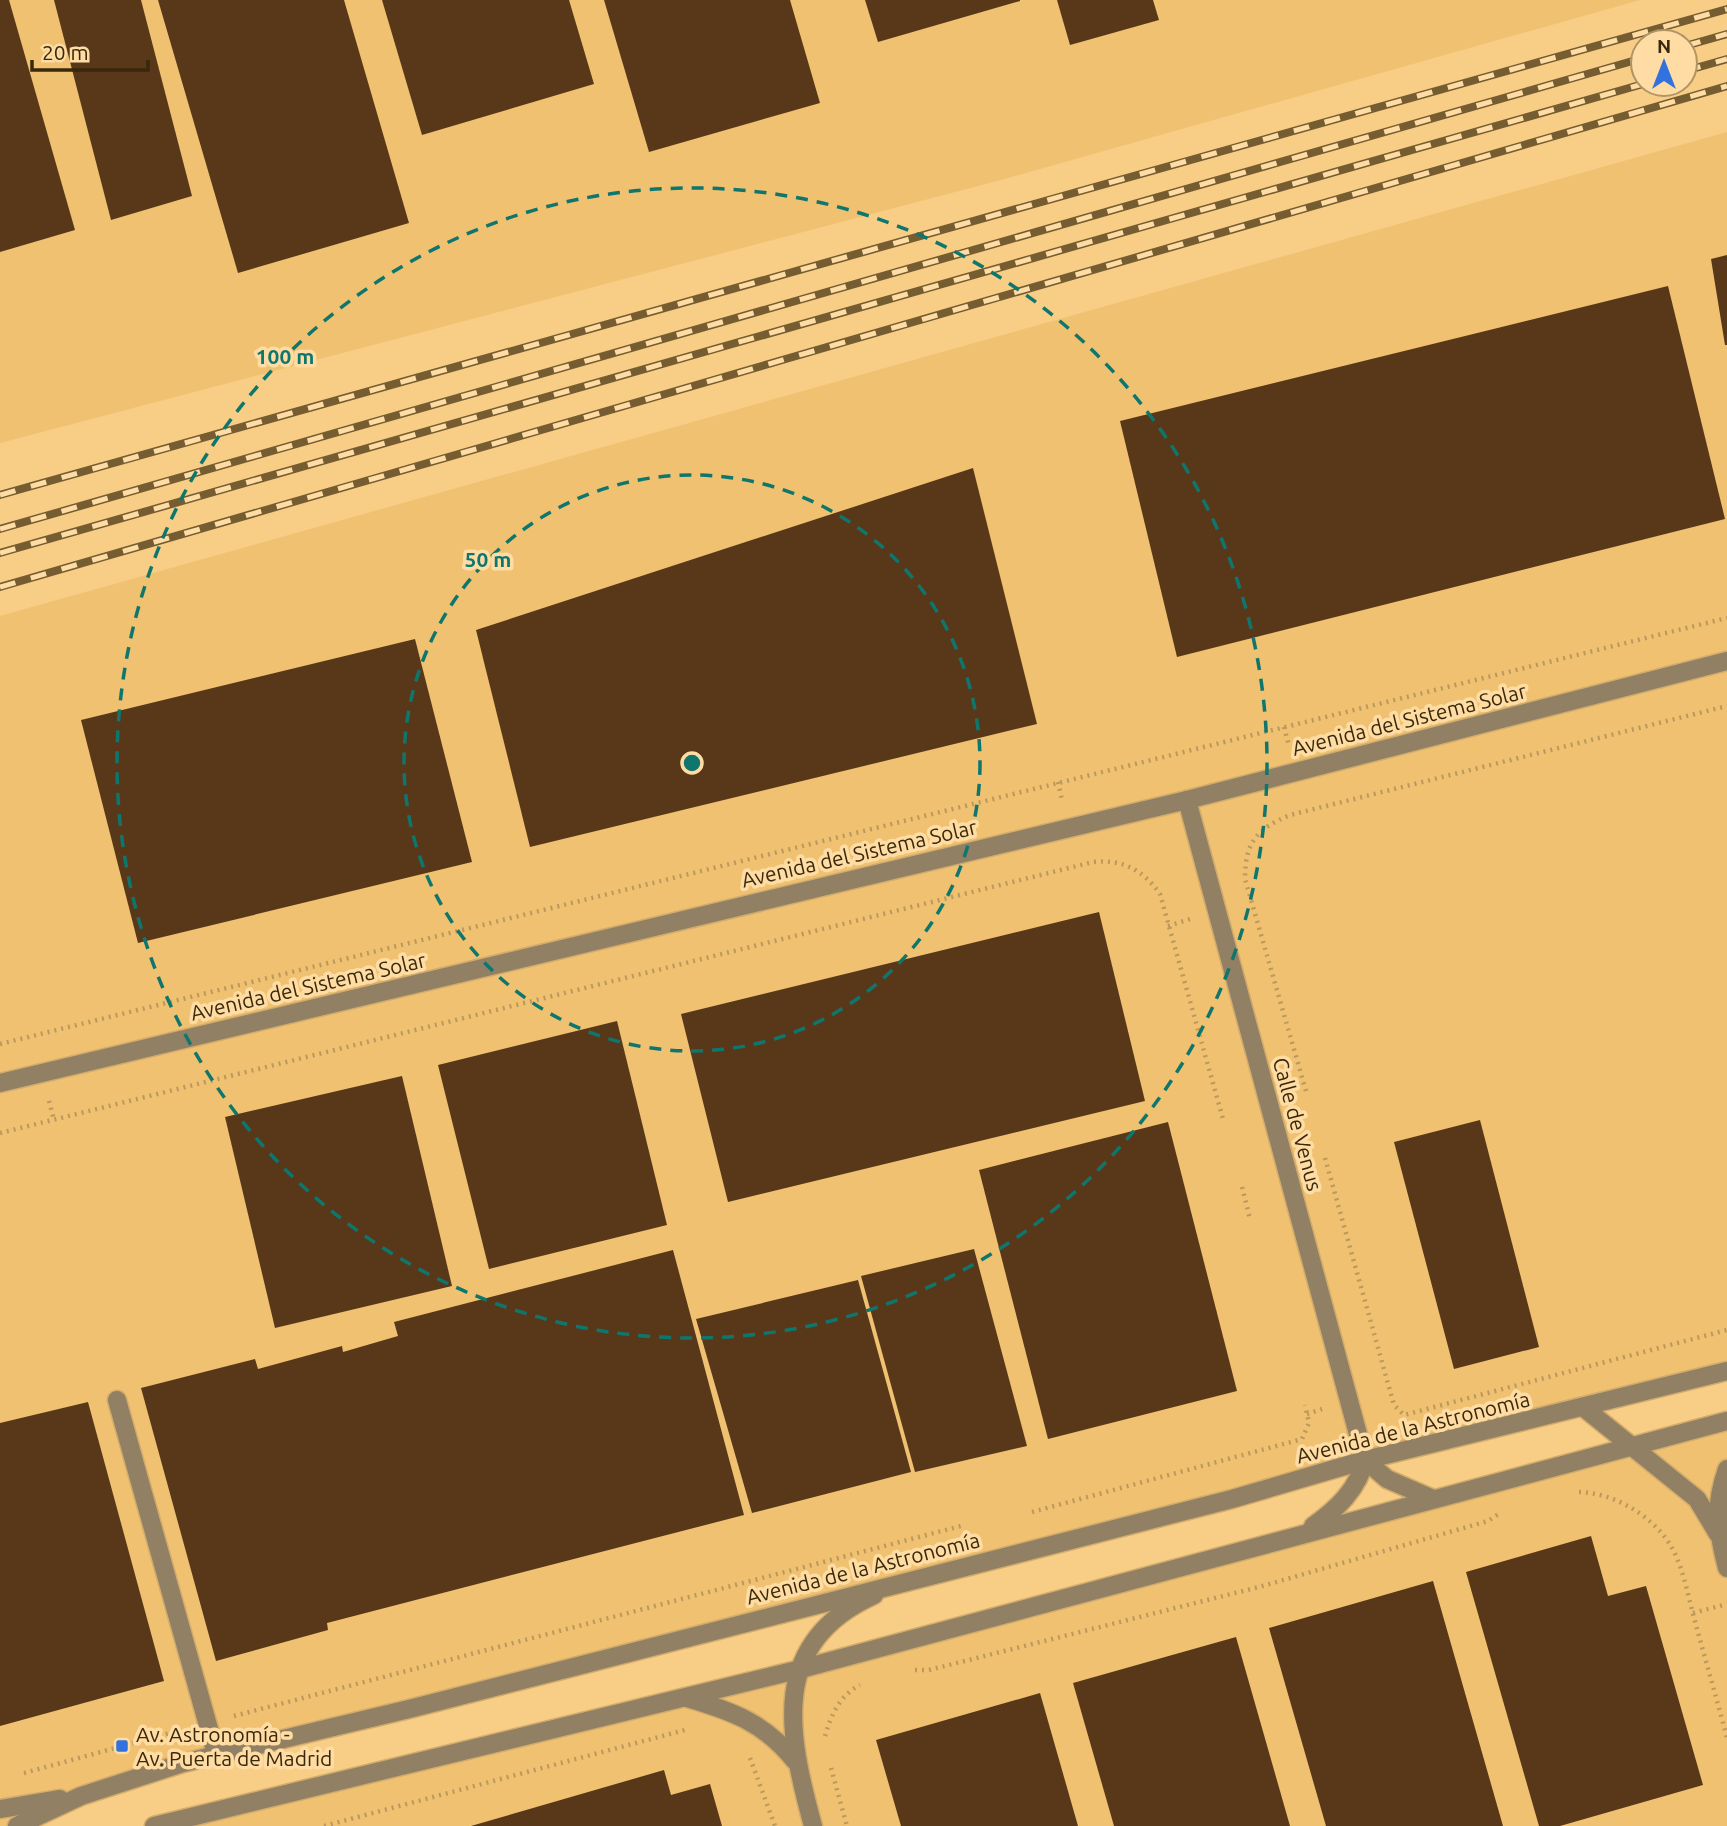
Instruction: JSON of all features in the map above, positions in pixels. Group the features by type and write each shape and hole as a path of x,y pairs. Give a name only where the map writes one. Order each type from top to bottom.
{"street":[{"name":"Avenida del Sistema Solar","path":"0,1083 1188,800 1727,661"},
{"name":"Calle de Venus","path":"1188,800 1365,1460"},
{"name":"Avenida de la Astronomía","path":"17,1826 81,1796 216,1754 409,1709 913,1578 1232,1499 1365,1460 1727,1371"},
{"path":"117,1400 216,1754"},
{"path":"1583,1407 1697,1499 1718,1534"},
{"path":"154,1826 797,1670 1727,1422"},
{"path":"1302,1534 1331,1514 1343,1501 1361,1477 1365,1460 1387,1479 1433,1499"},
{"path":"1727,1469 1718,1496 1718,1534 1727,1568"},
{"path":"814,1826 795,1761 793,1732 797,1670 823,1630 858,1603 913,1578"},
{"path":"683,1697 760,1726 779,1741 795,1761"},
{"path":"0,1809 81,1796"}],"path":[{"path":"0,1044 1727,618"},
{"path":"1306,1091 1245,879 1248,849 1269,823 1290,815 1727,706"},
{"path":"0,1133 618,978 1109,860 1131,866 1148,877 1160,894 1223,1119"},
{"path":"1325,1158 1394,1405 1404,1415 1727,1330"},
{"path":"1242,1187 1250,1220"},
{"path":"1032,1512 1302,1439 1308,1423 1305,1405"},
{"path":"1568,1495 1581,1492 1627,1506 1653,1523 1670,1545 1693,1613 1727,1738"},
{"path":"904,1670 929,1670 1259,1587 1488,1521 1505,1510"},
{"path":"12,1776 961,1526"},
{"path":"1693,1613 1727,1604"},
{"path":"827,1747 824,1736 836,1708 847,1691 869,1681"},
{"path":"324,1826 694,1727"},
{"path":"741,1749 754,1767 775,1826"},
{"path":"829,1758 846,1826"}],"shaded area":[{"path":"0,0 1640,0 997,181 0,443"},
{"path":"1727,132 1727,1371 183,1763 17,1826 0,1826 0,616"},
{"path":"1727,1421 1727,1826 154,1826 285,1793"}],"building":[{"path":"0,0 9,0 75,230 0,252"},
{"path":"54,0 141,0 192,196 111,220"},
{"path":"158,0 344,0 409,223 238,273"},
{"path":"382,0 569,0 594,84 422,135"},
{"path":"604,0 790,0 820,103 649,152"},
{"path":"865,0 1020,0 1020,1 878,42"},
{"path":"1057,0 1153,0 1159,20 1070,45"},
{"path":"1727,255 1727,345 1725,345 1711,259"},
{"path":"1668,286 1725,519 1177,657 1120,421"},
{"path":"973,468 1037,724 530,847 476,630"},
{"path":"415,639 472,862 138,943 81,720"},
{"path":"1099,912 1145,1101 728,1202 681,1014"},
{"path":"617,1021 667,1225 489,1269 438,1065"},
{"path":"402,1076 452,1286 275,1328 225,1117"},
{"path":"1480,1120 1539,1347 1454,1369 1394,1142"},
{"path":"1168,1122 1237,1391 1048,1439 979,1170"},
{"path":"974,1249 1027,1446 915,1472 861,1276"},
{"path":"673,1250 744,1515 327,1623 328,1630 216,1661 141,1388 255,1359 258,1369 342,1346 343,1352 398,1336 394,1322"},
{"path":"858,1280 911,1472 752,1513 696,1319"},
{"path":"88,1402 164,1681 0,1726 0,1423"},
{"path":"1591,1536 1608,1596 1646,1586 1703,1785 1560,1826 1539,1826 1466,1572"},
{"path":"1433,1581 1503,1826 1326,1826 1269,1628"},
{"path":"1236,1637 1290,1826 1114,1826 1073,1683"},
{"path":"1040,1693 1078,1826 901,1826 876,1740"},
{"path":"664,1770 671,1795 710,1784 722,1826 471,1826"}],"railway":[{"path":"0,495 1727,9"},
{"path":"1699,42 1727,34"},
{"path":"1699,67 1727,59"},
{"path":"0,529 1629,62"},
{"path":"0,587 1727,86"},
{"path":"0,553 1629,88"}],"place":[{"name":"Av. Astronomía - Av. Puerta de Madrid","path":"122,1746"}]}
